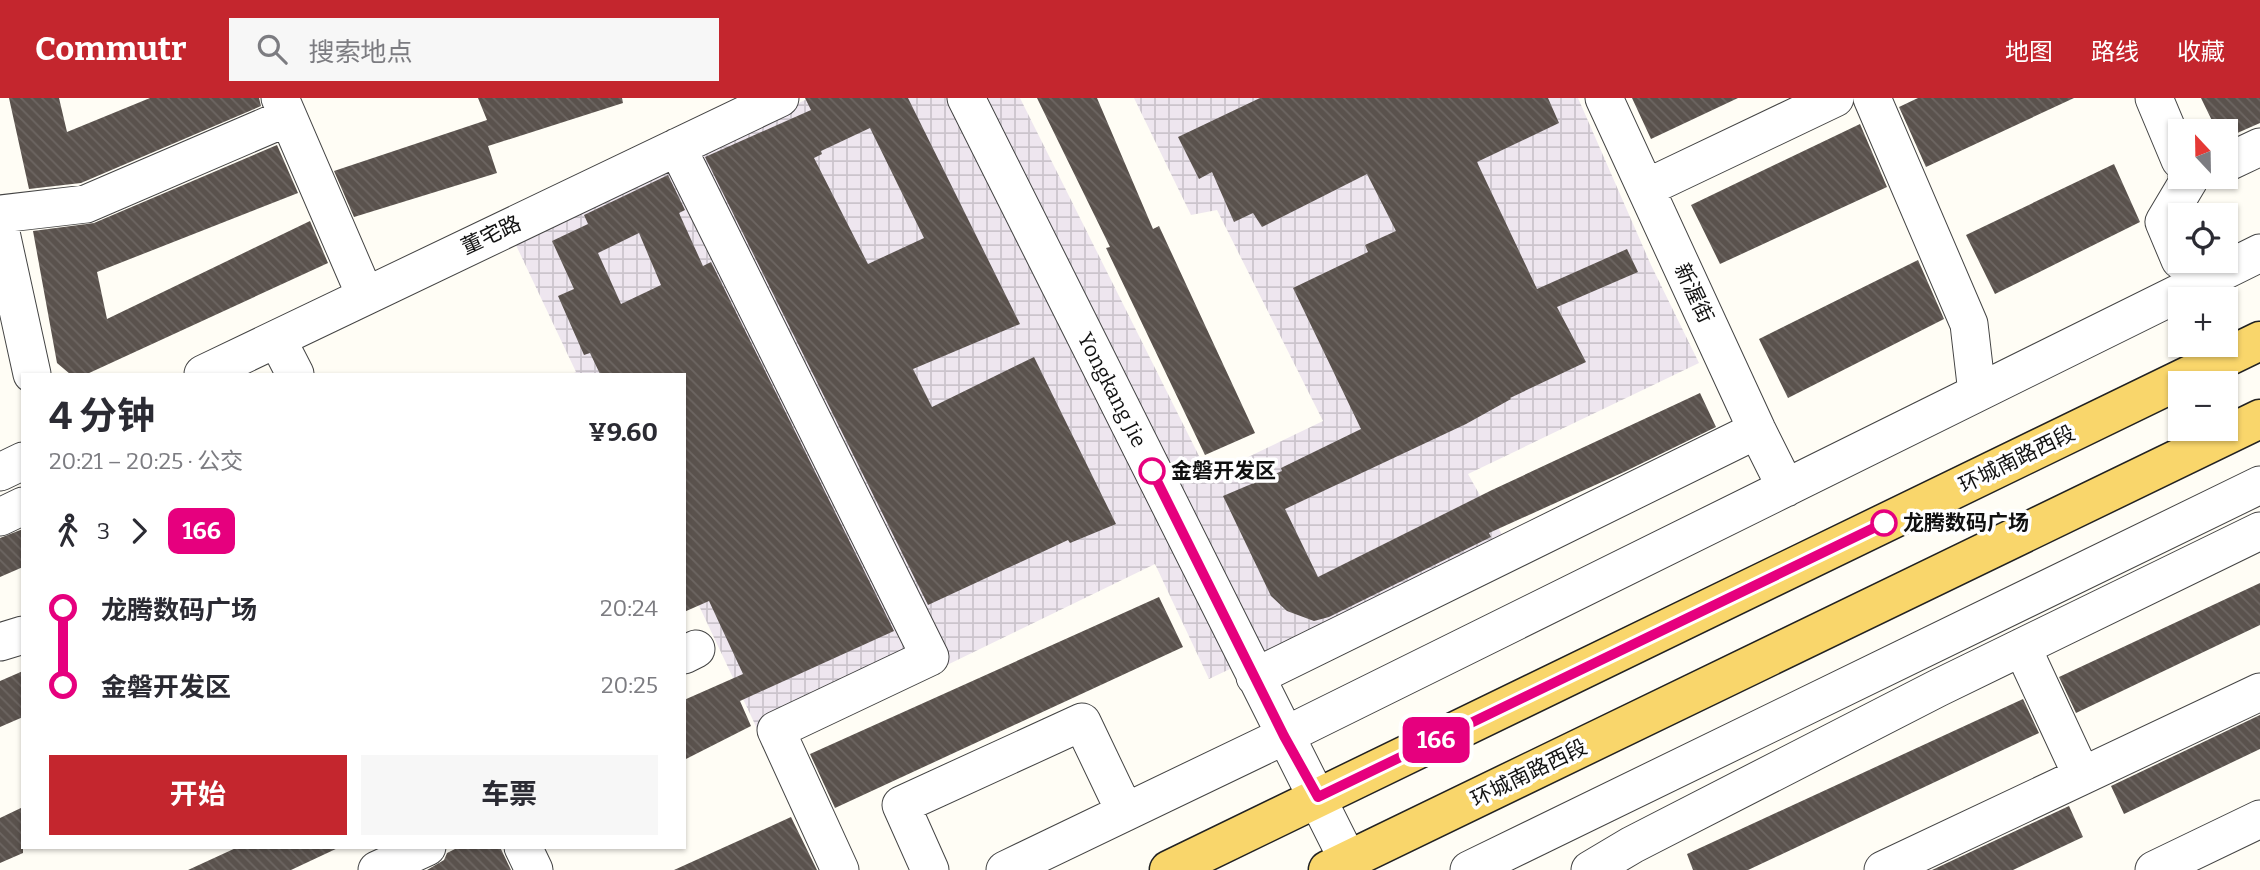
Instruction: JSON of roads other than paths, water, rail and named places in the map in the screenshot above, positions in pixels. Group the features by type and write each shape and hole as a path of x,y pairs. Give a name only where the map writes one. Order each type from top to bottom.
{"main road":[{"name":"环城南路西段","path":"1169,870 2260,341"},
{"name":"环城南路西段","path":"1343,867 2260,419"},
{"path":"2177,460 2260,444"}],"street":[{"name":"董宅路","path":"208,373 239,367 277,339 365,295 780,98"},
{"name":"Yongkang Jie","path":"966,98 1284,736 1318,797 1343,867"},
{"name":"新渥街","path":"1604,98 1786,488"},
{"path":"1646,188 1835,98"},
{"path":"1872,98 1969,324 1977,393"},
{"path":"2154,98 2168,129"},
{"path":"0,214 86,204 284,107 365,295"},
{"path":"2238,157 2260,146"},
{"path":"677,147 930,657 776,730 840,870"},
{"path":"2168,214 2164,222 2168,231"},
{"path":"0,228 32,373"},
{"path":"2238,258 2260,253"},
{"path":"1005,870 1284,736 1977,393 2177,273"},
{"path":"277,339 294,373"},
{"path":"1255,677 1757,430"},
{"path":"0,471 21,462"},
{"path":"1469,870 2260,485"},
{"path":"0,517 21,507"},
{"path":"1590,870 1632,845 2022,646 2260,531"},
{"path":"0,642 21,636"},
{"path":"2022,646 2082,776"},
{"path":"1883,870 2260,692"},
{"path":"930,870 901,805 1082,722 1125,812"},
{"path":"2154,870 2260,819"},
{"path":"377,870 423,849"},
{"path":"524,849 534,870"}],"place":[{"name":"金磐开发区","path":"1152,471"},
{"name":"龙腾数码广场","path":"1884,523"}]}
